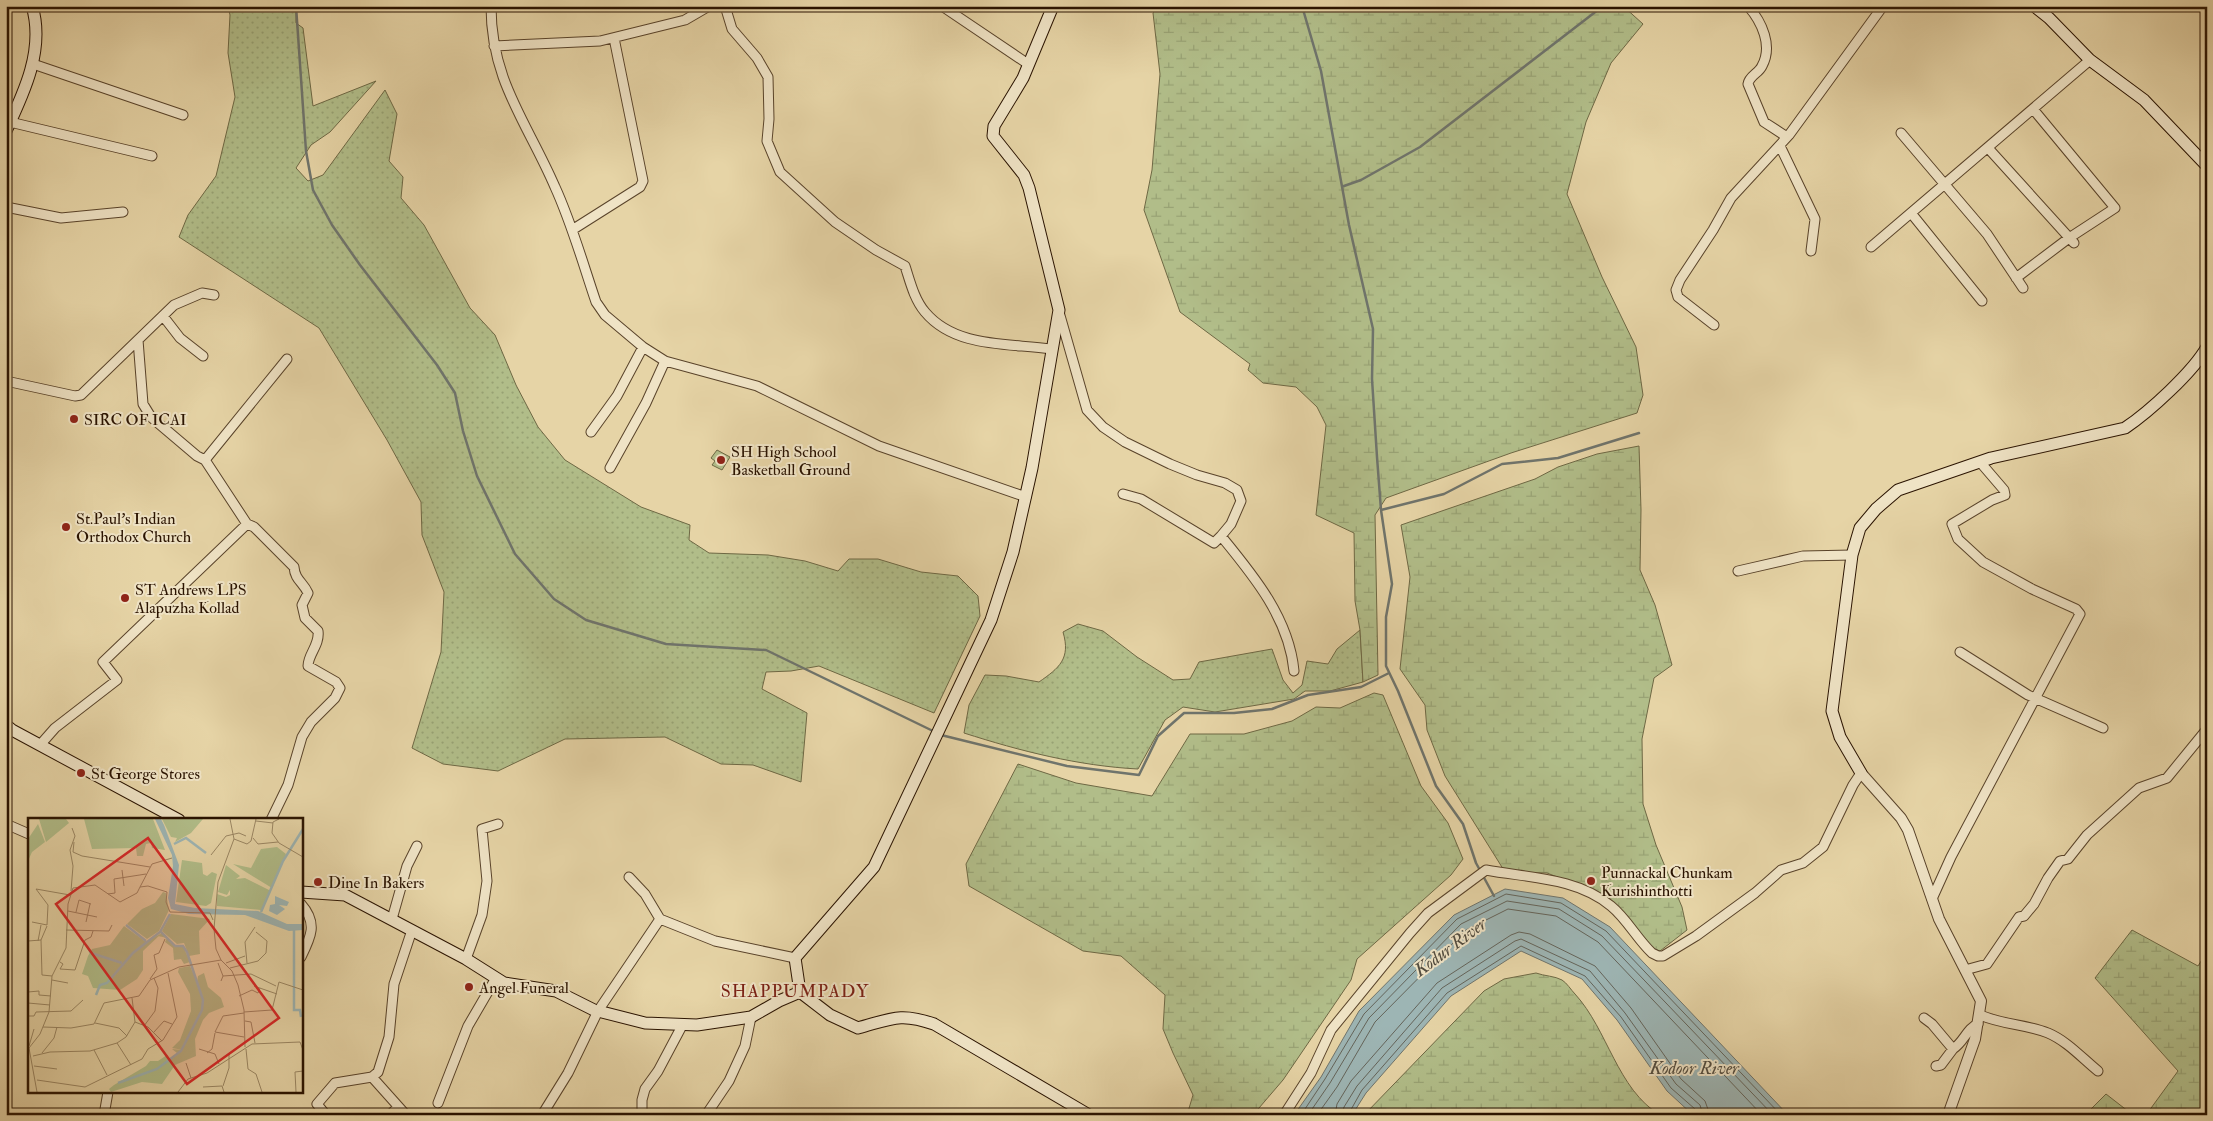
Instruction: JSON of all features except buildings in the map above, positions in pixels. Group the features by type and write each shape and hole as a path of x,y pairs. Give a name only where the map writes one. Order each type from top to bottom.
{"main road":[{"path":"8,127 33,64 37,35 32,6"},
{"path":"1052,6 1023,78 994,126 993,136 1024,175 1029,188 1059,310 1026,497 1013,552 991,620 874,867 795,958 800,992 830,1015 858,1028 899,1016 917,1018 934,1024 1089,1115"},
{"path":"2034,6 2090,60 2144,100 2205,160"},
{"path":"1862,772 1840,738 1832,711 1852,555 1860,528 1876,509 1898,490 1980,462 2125,428 2141,418 2207,347"},
{"path":"6,725 175,818"},
{"path":"302,892 345,895 466,959 504,983 556,991 598,1011 644,1023 698,1025 751,1017 779,1001 800,992"}],"street":[{"path":"491,6 494,46 504,85 556,188 600,310 642,347 665,361 757,386 879,446 1026,497"},
{"path":"494,46 600,41 685,20 709,6"},
{"path":"725,6 732,28 757,58 768,77 769,120 766,141 780,172 835,222 876,250 905,266 912,288 924,311 944,330 990,344 1051,349"},
{"path":"942,6 1028,64"},
{"path":"1748,6 1758,18 1768,48 1763,65 1750,79 1748,84 1764,122 1787,137"},
{"path":"1714,326 1678,297 1676,290 1688,265 1713,230 1740,185 1780,146 1883,6"},
{"path":"572,230 640,187 643,181 614,38"},
{"path":"1871,247 2090,60"},
{"path":"33,64 183,115"},
{"path":"2016,278 2071,241 2115,208 2033,110"},
{"path":"8,127 152,156"},
{"path":"1901,133 1986,234 2023,288"},
{"path":"1780,146 1814,213 1816,225 1811,252"},
{"path":"1988,148 2071,241"},
{"path":"6,207 61,218 123,212"},
{"path":"1911,214 1982,301"},
{"path":"6,381 74,396 81,395 174,305 202,293 214,295"},
{"path":"1059,310 1087,410 1103,427 1125,442 1170,464 1197,475 1225,483 1237,490 1240,501 1231,524 1214,543 1157,508 1123,494"},
{"path":"163,316 180,338 203,356"},
{"path":"138,340 143,404 151,417 197,456 205,460 247,524 254,527 294,567 294,575 308,593 302,605 305,618 318,631 318,642 308,662 308,666 336,682 340,688 335,698 311,722 302,737 288,785 272,818"},
{"path":"590,432 621,390 642,347"},
{"path":"205,460 287,359"},
{"path":"610,468 646,403 665,361"},
{"path":"1932,899 1951,857 2080,614 2076,609 2032,589 1983,562 1958,539 1952,524 1992,500 2005,495 2004,490 1980,462"},
{"path":"40,745 55,728 117,680 103,662 247,524"},
{"path":"1221,536 1264,590 1284,630 1293,660 1294,671"},
{"path":"1738,571 1803,556 1852,555"},
{"path":"1960,652 2028,695 2103,728"},
{"path":"1965,970 1987,964 2019,917 2024,916 2034,904 2060,861 2068,859 2086,835 2139,788 2167,778 2207,730"},
{"path":"1284,1115 1311,1072 1331,1030 1362,992 1428,913 1486,870 1515,876 1547,878 1588,891 1613,907 1641,943 1652,953 1663,956 1733,909 1781,870 1803,863 1823,847 1852,785 1862,772 1901,818 1908,830 1939,919 1981,1001 1975,1039 1948,1115"},
{"path":"6,824 28,834"},
{"path":"466,959 482,915 487,882 482,829 498,824"},
{"path":"392,919 407,866 417,846"},
{"path":"629,877 645,894 660,919 715,941 795,958"},
{"path":"302,905 307,910 313,925 302,955"},
{"path":"542,1115 568,1073 598,1011 660,919"},
{"path":"326,1115 317,1104 332,1086 341,1081 372,1077 378,1072 389,1037 394,984 412,930"},
{"path":"438,1102 468,1026 496,978"},
{"path":"706,1115 729,1081 745,1046 751,1017"},
{"path":"1924,1018 1932,1024 1953,1049"},
{"path":"1936,1066 1941,1065 1953,1049 1961,1044 1972,1026 1979,1020 2033,1028 2060,1039 2098,1071"},
{"path":"642,1115 642,1100 645,1089 658,1071 683,1024"},
{"path":"372,1077 406,1115"},
{"path":"104,1115 108,1094"},
{"path":"390,1115 398,1108"}],"green space":[{"path":"228,6 296,6 296,23 303,28 313,106 376,81 330,132 311,145 296,168 308,181 323,175 385,90 397,114 389,161 403,177 401,198 424,225 470,308 495,335 516,385 538,427 565,460 641,507 690,525 689,540 709,553 768,555 805,561 838,571 849,559 878,559 921,572 958,576 978,596 980,616 934,713 819,666 791,671 766,672 762,689 807,713 801,782 753,765 721,764 665,737 565,739 498,771 443,764 412,748 441,652 444,592 422,535 421,502 387,440 319,328 179,237 188,215 216,176 235,97 228,53 230,15"},
{"path":"1159,6 1623,6 1643,24 1611,63 1586,122 1567,194 1602,277 1636,347 1643,395 1637,413 1511,453 1386,498 1375,515 1378,675 1363,682 1360,630 1355,601 1354,533 1316,515 1326,425 1317,407 1296,387 1263,383 1248,370 1250,364 1180,312 1144,210 1152,170 1160,74 1153,13"},
{"path":"1639,446 1640,570 1655,605 1672,665 1654,678 1642,739 1643,804 1656,845 1682,907 1687,930 1660,951 1649,947 1621,910 1601,894 1547,873 1505,872 1445,776 1427,730 1425,705 1400,669 1410,577 1401,525 1535,479 1558,467 1597,454"},
{"name":"SH High School Basketball Ground","path":"717,450 730,457 722,470 712,465 715,461 711,458"},
{"path":"1078,624 1103,631 1137,657 1173,680 1190,679 1199,662 1272,649 1283,680 1293,693 1302,685 1307,661 1328,664 1337,649 1360,630 1363,682 1330,691 1305,691 1294,699 1215,712 1183,707 1165,720 1138,769 1094,765 1050,757 964,733 969,705 985,675 1006,676 1039,682 1062,662 1065,649 1063,632"},
{"path":"1374,693 1383,695 1421,786 1448,823 1463,859 1451,875 1357,959 1351,980 1283,1080 1253,1115 1187,1115 1193,1095 1163,1029 1165,995 1121,956 1083,951 969,886 966,864 1018,764 1076,783 1152,796 1190,734 1244,734 1292,721 1316,707 1340,708"},
{"path":"2132,930 2198,966 2207,952 2207,1115 2146,1115 2178,1071 2095,978"},
{"path":"1536,973 1564,981 1586,1008 1633,1090 1645,1104 1660,1115 1364,1115 1484,991 1504,979"},
{"path":"2106,1094 2133,1115 2085,1115"}],"water":[{"name":"Kodoor River","path":"1505,889 1563,898 1610,927 1788,1115 1693,1115 1667,1091 1617,1020 1582,979 1521,951 1451,996 1366,1093 1352,1115 1294,1115 1321,1077 1359,1011 1454,915"}],"waterway":[{"path":"296,6 306,151 313,190 332,225 360,265 437,365 455,393 463,431 477,476 515,554 554,599 586,620 666,644 766,650 933,731"},
{"path":"1302,6 1321,71 1349,225 1373,329 1372,379 1377,457 1381,510 1392,584 1386,617 1386,666 1436,786 1463,824 1476,863 1494,896"},
{"path":"1344,186 1361,180 1420,147 1603,6"},
{"path":"1672,6 1677,6"},
{"path":"1381,510 1444,494 1502,464 1558,458 1639,433"},
{"path":"941,735 1067,766 1139,775 1158,736 1184,713 1234,713 1272,709 1308,695 1361,687 1389,673"}],"place":[{"name":"SIRC OF ICAI","path":"74,419"},
{"name":"SH High School Basketball Ground","path":"721,460"},
{"name":"St.Paul's Indian Orthodox Church","path":"66,527"},
{"name":"ST Andrews LPS Alapuzha Kollad","path":"125,598"},
{"name":"St George Stores","path":"81,773"},
{"name":"Punnackal Chunkam Kurishinthotti","path":"1591,881"},
{"name":"Dine In Bakers","path":"318,882"},
{"name":"Angel Funeral","path":"469,987"}],"district":[{"name":"SHAPPUMPADY","path":"795,991"}],"water label":[{"name":"Kodur River","path":"1450,947"}]}
